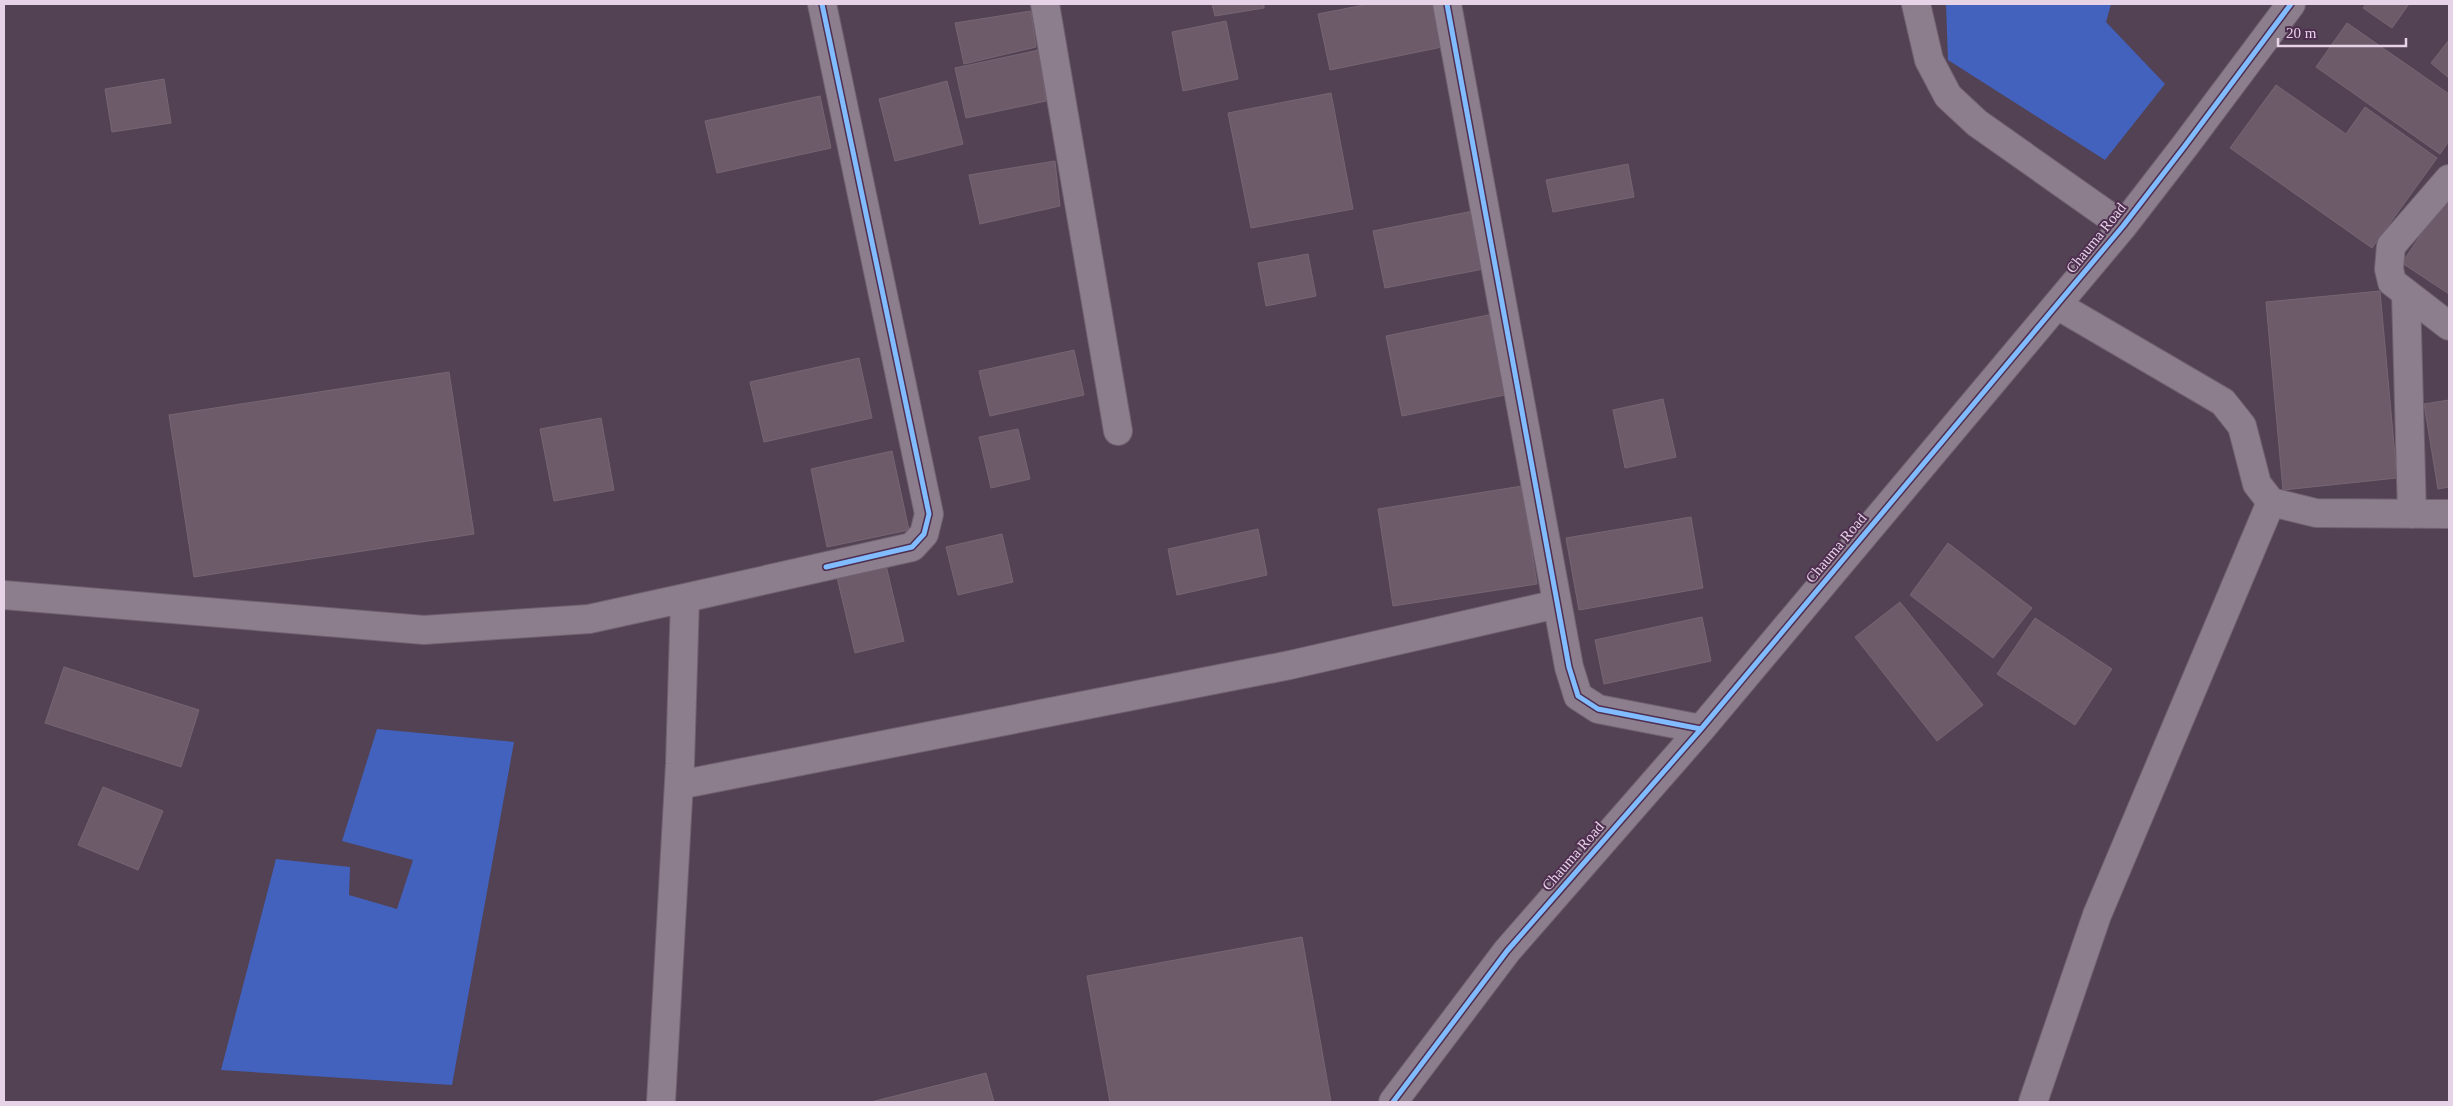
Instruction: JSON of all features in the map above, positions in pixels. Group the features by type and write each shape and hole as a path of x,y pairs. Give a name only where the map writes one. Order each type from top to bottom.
{"street":[{"path":"4,595 424,630 589,619 912,547 924,534 929,514 822,4"},
{"path":"1045,4 1118,432"},
{"path":"1447,4 1569,667 1578,696 1598,709 1701,729"},
{"path":"1916,4 1929,60 1948,96 1976,123 2123,226"},
{"name":"Chauma Road","path":"1393,1102 1507,951 1701,729 2123,226 2290,4"},
{"path":"2449,178 2391,246 2389,268 2392,282 2449,326"},
{"path":"2406,294 2412,514"},
{"path":"2057,304 2223,402 2242,426 2257,484 2270,502 2316,513 2449,514"},
{"path":"2033,1102 2097,915 2270,502"},
{"path":"661,1102 679,784 685,598"},
{"path":"679,784 1290,665 1558,604"}],"water":[{"path":"1946,4 2111,4 2106,22 2165,84 2105,160 1948,60"},
{"path":"377,729 514,742 452,1085 221,1070 276,859 350,867 349,895 397,909 413,860 342,841"}],"building":[{"path":"1212,4 1264,4 1264,8 1215,16"},
{"path":"1369,4 1444,4 1452,45 1330,70 1318,14"},
{"path":"2366,4 2409,4 2392,28 2363,8"},
{"path":"1031,11 1036,47 964,64 955,23"},
{"path":"1226,21 1238,79 1183,91 1172,32"},
{"path":"2347,23 2449,94 2449,141 2440,154 2316,67"},
{"path":"2449,40 2449,78 2431,63"},
{"path":"1039,50 1046,101 966,118 955,68"},
{"path":"164,79 171,123 112,132 105,89"},
{"path":"947,81 963,144 895,161 879,99"},
{"path":"2276,85 2346,134 2365,107 2437,158 2372,248 2230,148"},
{"path":"1331,93 1353,209 1251,228 1228,113"},
{"path":"820,96 831,148 717,173 705,121"},
{"path":"1055,161 1060,206 980,224 969,175"},
{"path":"1628,164 1634,197 1553,212 1546,180"},
{"path":"2449,192 2449,294 2402,263"},
{"path":"1483,209 1494,267 1385,288 1373,231"},
{"path":"1308,254 1316,296 1266,306 1258,263"},
{"path":"2380,291 2397,478 2283,490 2266,302"},
{"path":"1498,313 1515,393 1402,416 1386,336"},
{"path":"1074,350 1084,395 990,416 979,371"},
{"path":"859,358 872,418 764,442 750,382"},
{"path":"449,372 474,534 194,577 169,415"},
{"path":"1663,399 1676,457 1625,468 1613,410"},
{"path":"2449,400 2449,487 2438,489 2424,404"},
{"path":"601,418 614,490 554,501 540,429"},
{"path":"1018,429 1030,479 991,488 979,437"},
{"path":"892,451 909,530 827,547 811,469"},
{"path":"1522,486 1537,584 1393,606 1378,509"},
{"path":"1691,517 1703,588 1579,610 1566,538"},
{"path":"1258,529 1267,575 1177,595 1168,549"},
{"path":"1002,534 1013,582 958,595 946,547"},
{"path":"1948,543 2032,608 1993,658 1910,595"},
{"path":"884,557 904,641 855,653 835,569"},
{"path":"1900,602 1983,705 1937,741 1855,637"},
{"path":"1702,617 1711,661 1604,684 1595,640"},
{"path":"2035,618 2112,669 2075,725 1997,674"},
{"path":"64,667 199,710 181,767 45,723"},
{"path":"103,787 163,811 138,870 78,845"},
{"path":"1302,937 1331,1102 1110,1102 1087,976"},
{"path":"986,1073 994,1102 871,1102"}],"cycle path":[{"path":"822,4 929,514 924,534 912,547 826,567"},
{"path":"1447,4 1569,667 1578,696 1598,709 1701,729"},
{"path":"1393,1102 1507,951 1701,729 2123,226 2291,4"}]}
